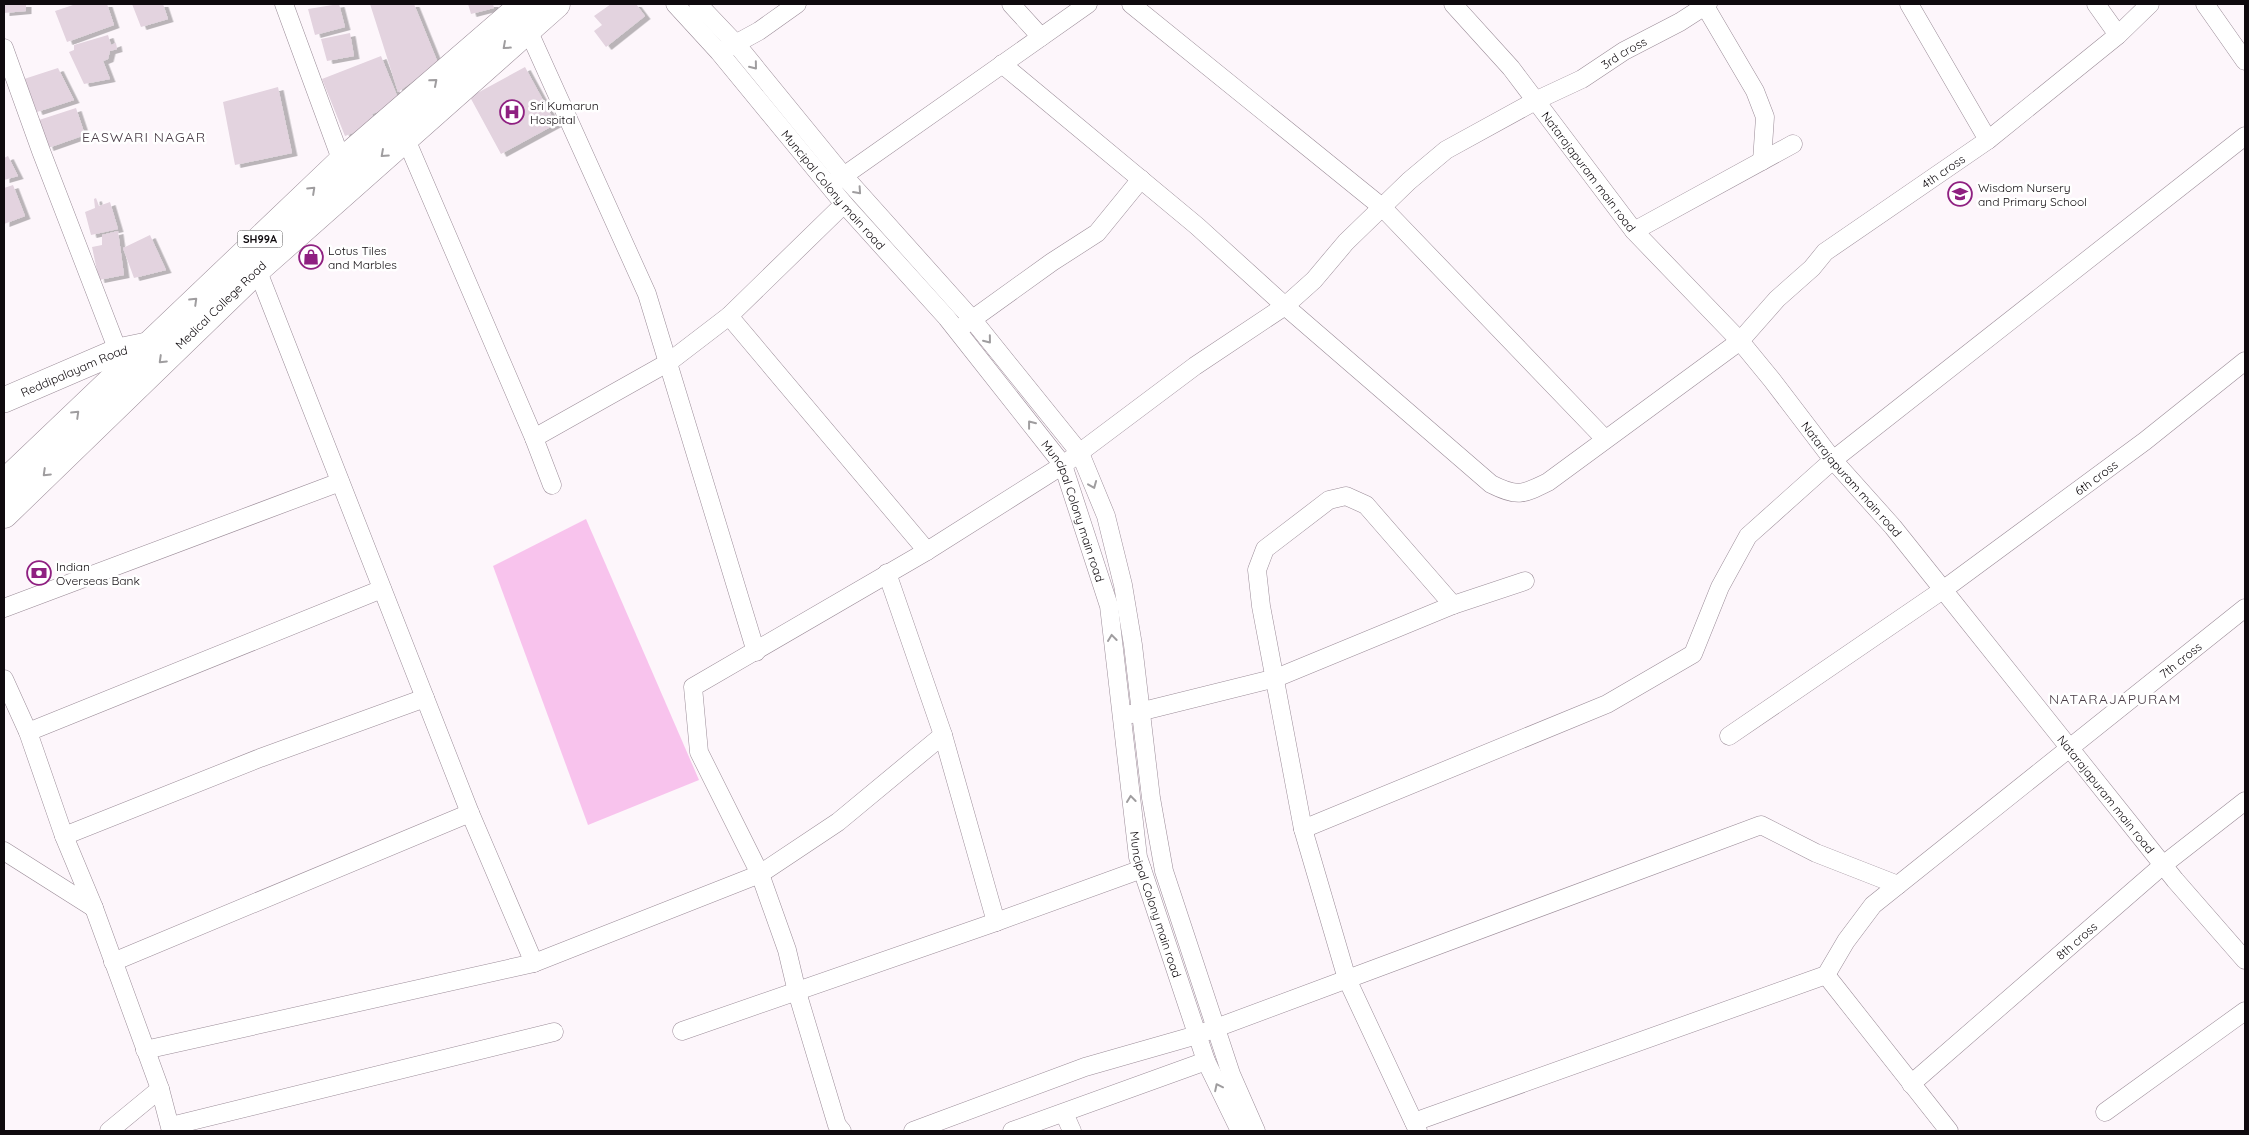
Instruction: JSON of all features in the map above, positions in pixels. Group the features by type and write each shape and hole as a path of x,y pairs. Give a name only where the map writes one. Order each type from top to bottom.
{"main road":[{"name":"Medical College Road","path":"4,484 148,346 250,261 524,13 556,4"},
{"name":"Medical College Road","path":"4,514 250,261 342,162 399,126"}],"street":[{"path":"284,4 342,162"},
{"name":"Muncipal Colony main road","path":"675,4 719,52 844,204 956,330 1063,465 1109,606 1138,857 1206,1061 1240,1131"},
{"path":"698,4 737,45 844,175 972,319 1080,453 1106,516 1123,585 1142,711 1151,798 1164,871 1232,1074 1256,1131"},
{"path":"719,52 737,45 797,4"},
{"path":"1011,4 1040,37"},
{"path":"830,187 844,175 1088,4"},
{"path":"1131,4 1383,208 1605,439"},
{"name":"Natarajapuram main road","path":"1453,4 1511,68 1537,100 1634,231 1740,341 1833,460 1893,528 2163,865 2245,960"},
{"path":"1909,4 1988,140"},
{"path":"2096,4 2118,35"},
{"name":"4th cross","path":"1002,64 1197,226 1285,306 1491,484 1511,494 1530,491 1548,482 1740,341 1777,298 1812,268 1825,252 1988,140 2118,35 2150,4"},
{"path":"2205,4 2245,61"},
{"path":"1707,5 1755,91 1765,117 1762,161"},
{"name":"3rd cross","path":"760,874 699,752 693,687 756,652 887,572 927,551 1080,453 1195,366 1285,306 1314,280 1346,242 1409,181 1446,150 1537,100 1582,79 1624,51 1680,22 1707,5"},
{"path":"524,13 647,294 756,652"},
{"path":"4,48 40,151 118,351"},
{"path":"399,126 534,438 552,486"},
{"path":"1303,829 1607,704 1693,654 1720,587 1748,536 1833,460 2245,136"},
{"path":"1634,231 1793,144"},
{"path":"956,330 1052,262 1097,233 1141,179"},
{"path":"534,438 669,362 729,316 844,204"},
{"path":"250,261 340,482 470,813 534,963"},
{"path":"729,316 927,551"},
{"name":"Reddipalayam Road","path":"4,400 118,351 148,346"},
{"name":"6th cross","path":"1729,736 1943,590 2145,441 2245,361"},
{"path":"4,608 340,482"},
{"path":"1453,605 1366,505 1346,496 1329,500 1265,549 1257,570 1261,606 1303,829 1347,979 1416,1127 1826,975 1948,1131"},
{"path":"887,572 943,735 996,922"},
{"path":"1121,716 1276,678 1453,605 1525,581"},
{"path":"28,732 382,589"},
{"name":"7th cross","path":"1826,975 1846,941 1873,905 2245,608"},
{"path":"4,679 28,732 64,836 94,908 160,1090 171,1129 554,1032"},
{"path":"64,836 260,758 425,698"},
{"path":"146,1050 534,963 760,874 838,822 943,735"},
{"name":"8th cross","path":"1911,1084 2163,865 2245,801"},
{"path":"113,962 470,813"},
{"path":"912,1131 1085,1067 1197,1035 1761,825 1816,853 1898,885"},
{"path":"4,851 94,908"},
{"path":"682,1031 1142,869"},
{"path":"760,874 787,950 797,992 837,1125 842,1131"},
{"path":"2105,1112 2245,1011"},
{"path":"1012,1131 1206,1061"},
{"path":"109,1131 160,1090"},
{"path":"1064,1113 1072,1131"}],"shaded area":[{"path":"586,519 699,780 588,825 493,566"}],"building":[{"path":"4,4 26,4 26,11 4,13"},
{"path":"76,4 107,4 114,25 67,42 55,11"},
{"path":"132,4 163,4 168,19 141,27"},
{"path":"339,4 345,27 315,35 308,9"},
{"path":"370,4 414,4 438,63 398,92"},
{"path":"468,4 493,4 494,8 471,14"},
{"path":"611,4 636,4 645,16 606,47 594,31 602,25 594,16"},
{"path":"350,33 354,56 327,61 321,39"},
{"path":"108,35 111,45 116,43 117,49 110,51 108,59 103,61 110,79 84,84 69,52 74,50 74,45"},
{"path":"381,56 400,103 372,114 376,124 345,136 322,79"},
{"path":"525,67 556,124 501,154 470,97"},
{"path":"58,68 74,100 37,112 24,79"},
{"path":"278,87 292,153 235,165 223,102"},
{"path":"76,108 85,135 48,148 39,120"},
{"path":"8,156 18,176 4,180 4,158"},
{"path":"13,185 25,216 4,224 4,188"},
{"path":"96,198 99,206 110,202 118,229 91,235 85,212 95,208 94,199"},
{"path":"118,231 124,275 99,280 92,247 102,245 102,235"},
{"path":"150,235 166,270 134,278 123,248"}],"place":[{"name":"Sri Kumarun Hospital","path":"512,112"},
{"name":"Wisdom Nursery and Primary School","path":"1960,194"},
{"name":"Lotus Tiles and Marbles","path":"311,257"},
{"name":"Indian Overseas Bank","path":"39,573"}],"district":[{"name":"EASWARI NAGAR","path":"144,137"},
{"name":"NATARAJAPURAM","path":"2115,699"}]}
